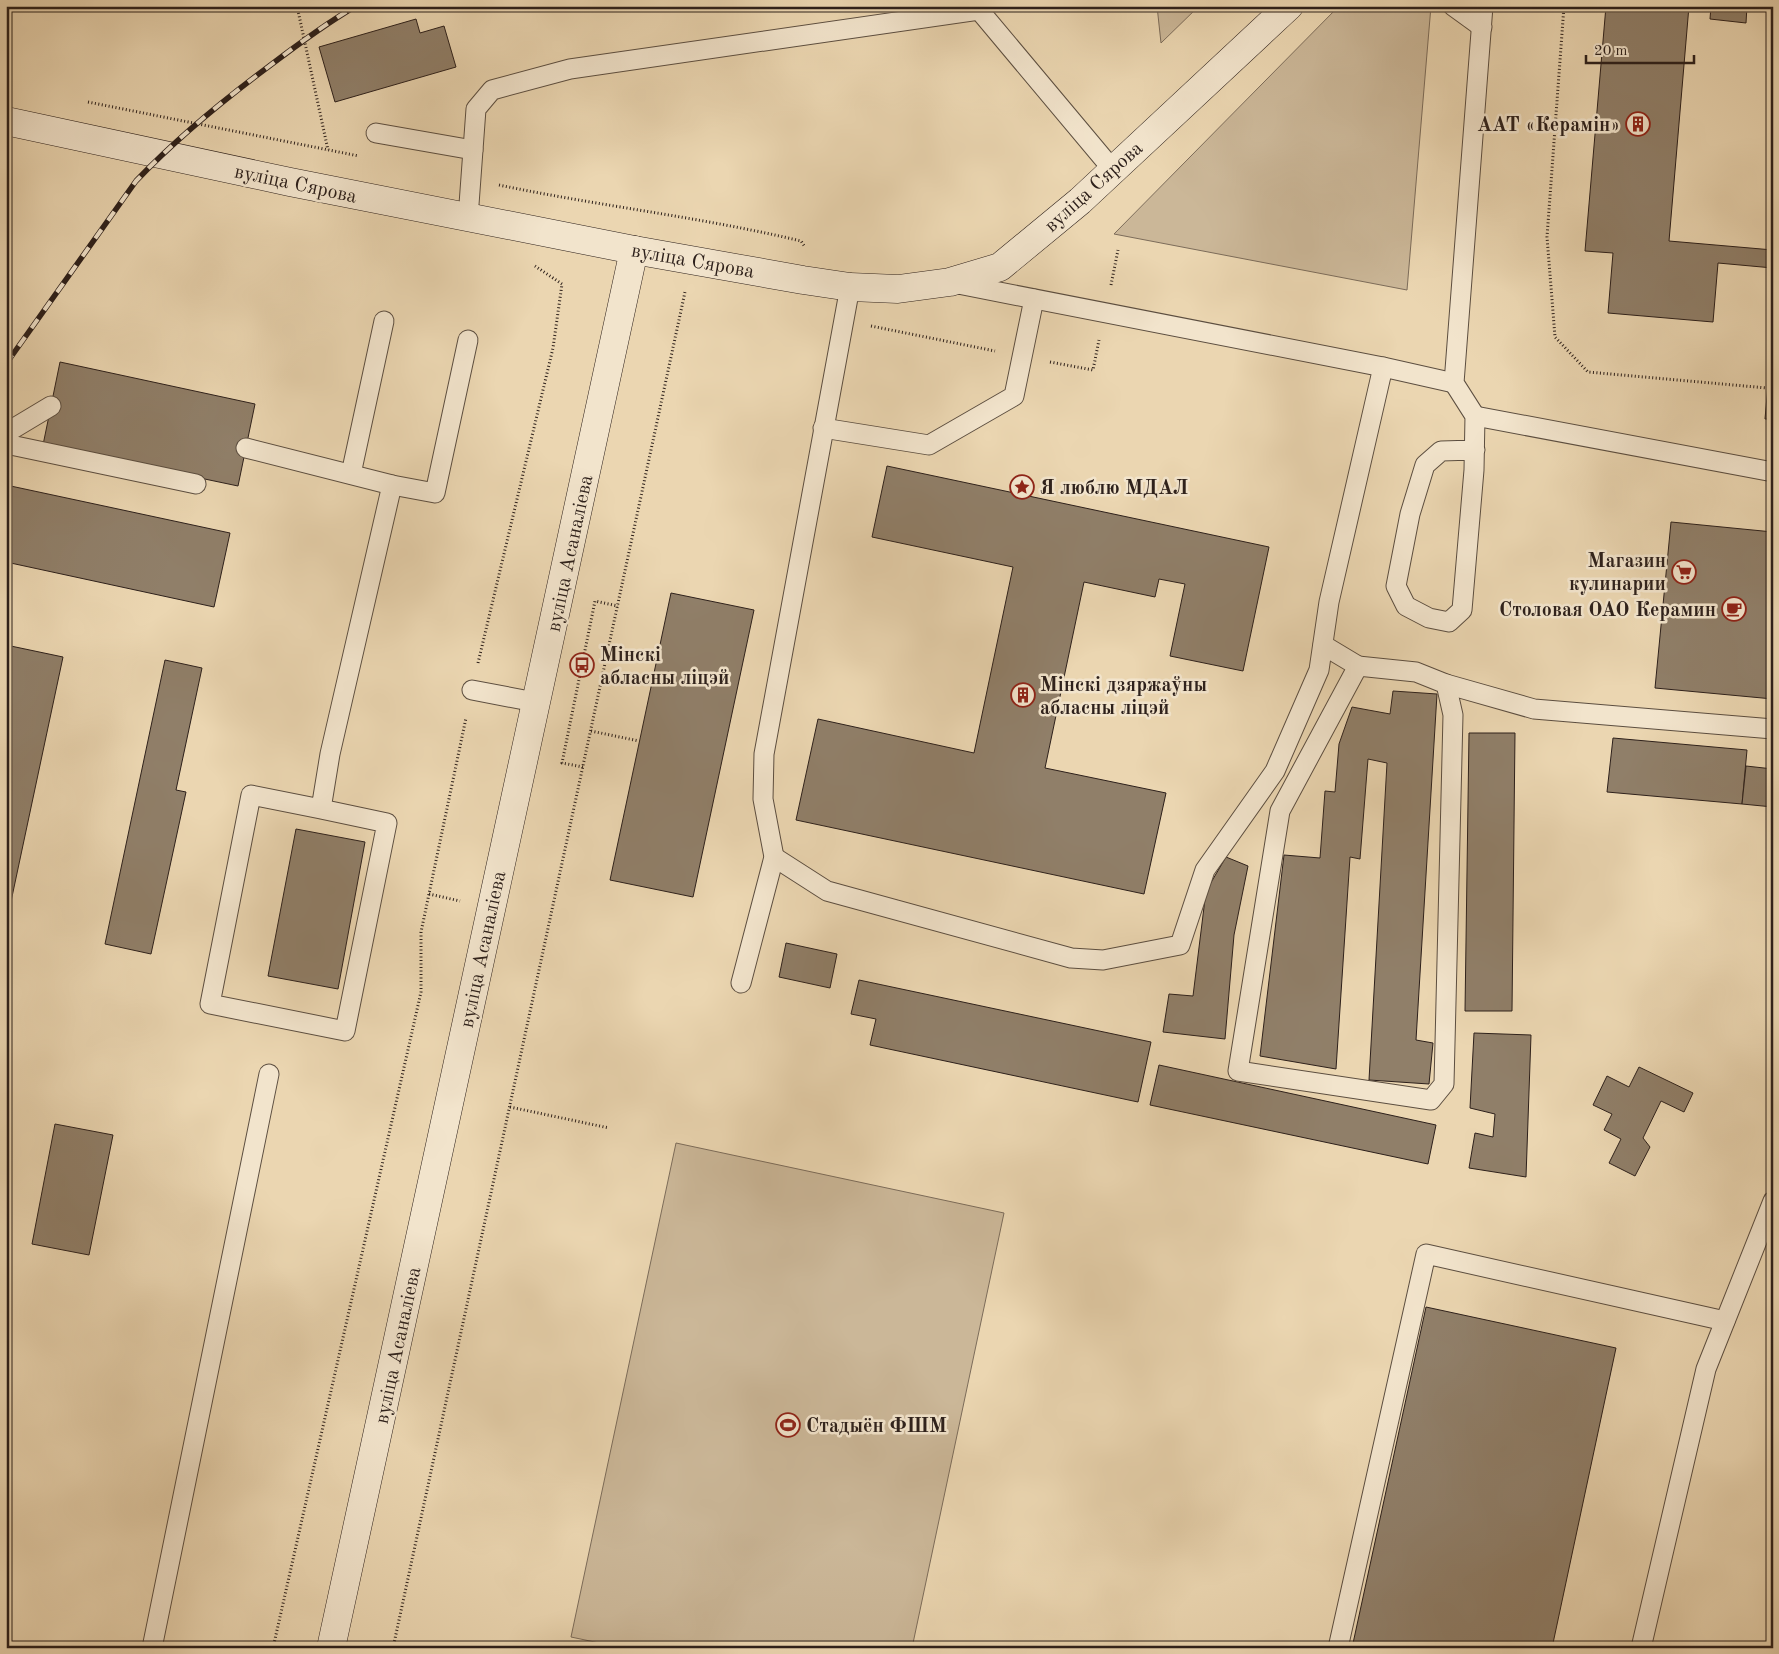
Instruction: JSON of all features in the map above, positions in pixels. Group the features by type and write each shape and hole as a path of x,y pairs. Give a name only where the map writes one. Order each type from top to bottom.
{"street":[{"name":"вуліца Сярова","path":"6,121 468,218 634,250 850,286 898,290 950,282 1000,267 1113,170 1289,6"},
{"name":"вуліца Асаналіева","path":"331,1648 634,250"}],"lane":[{"path":"1453,6 1482,27"},
{"path":"1475,450 1441,451 1425,465 1410,514 1396,586 1406,606 1429,618 1449,622 1462,610 1475,450 1475,416 1454,383 1483,6"},
{"path":"468,218 476,109 492,90 570,70 979,10 1113,170"},
{"path":"376,133 473,150"},
{"path":"950,282 1383,367 1454,383"},
{"path":"741,983 774,857 764,799 764,754 850,286"},
{"path":"823,428 929,445 1014,396 1034,299"},
{"path":"350,474 384,321"},
{"path":"246,448 392,485 435,493 468,340"},
{"path":"774,857 827,891 1071,958 1103,960 1180,945 1205,870 1275,771 1319,670 1329,602 1383,367"},
{"path":"6,433 51,406"},
{"path":"1475,416 1773,472"},
{"path":"6,444 196,484"},
{"path":"321,810 330,754 392,485"},
{"path":"1323,645 1358,666 1416,672 1446,684 1534,709 1773,729"},
{"path":"1358,666 1280,811 1238,1071 1431,1100 1444,1084 1453,715 1446,684"},
{"path":"472,690 535,702"},
{"path":"252,795 321,810 387,823 345,1031 210,1004 252,795"},
{"path":"152,1648 269,1074"},
{"path":"1641,1648 1706,1370 1773,1201"},
{"path":"1338,1648 1426,1254 1725,1321"}],"path":[{"path":"296,6 328,150"},
{"path":"1564,6 1547,237 1556,337 1588,372 1767,388"},
{"path":"82,101 366,158"},
{"path":"470,179 579,202 660,212 774,234 801,241 809,253"},
{"path":"273,1648 422,992 421,932 472,690 553,348 562,284"},
{"path":"393,1648 686,290"},
{"path":"843,321 936,340"},
{"path":"583,767 562,762 595,601 618,606"},
{"path":"591,731 640,741"},
{"path":"510,1107 610,1128"}],"shaded area":[{"path":"1157,6 1199,6 1161,43"},
{"path":"1339,6 1431,6 1407,290 1114,234"},
{"name":"Стадыён ФШМ","path":"676,1143 1004,1213 912,1648 623,1648 571,1637"}],"building":[{"name":"ААТ «Керамін»","path":"1606,6 1689,6 1669,241 1773,250 1773,268 1718,263 1713,322 1608,313 1613,253 1585,251"},
{"path":"1711,6 1747,6 1746,23 1710,19"},
{"path":"416,19 420,33 444,26 456,67 335,102 319,47"},
{"path":"1773,327 1773,419 1765,419"},
{"path":"60,362 255,404 238,486 43,445"},
{"name":"Мінскі дзяржаўны абласны ліцэй","path":"887,466 1269,547 1243,671 1170,656 1185,584 1159,579 1155,597 1084,582 1045,768 1166,793 1144,894 796,820 818,719 974,753 1013,567 872,537"},
{"path":"6,485 230,533 214,607 6,562"},
{"path":"1671,522 1773,532 1773,699 1655,688"},
{"path":"671,593 754,610 693,897 610,880"},
{"path":"6,645 63,657 6,925"},
{"path":"165,660 202,668 176,790 186,792 151,954 105,944"},
{"path":"1393,691 1437,694 1416,1040 1433,1043 1429,1084 1369,1080 1387,763 1368,759 1360,859 1350,857 1336,1069 1260,1056 1284,855 1320,858 1325,791 1335,792 1339,744 1352,707 1390,714"},
{"path":"1469,733 1515,733 1512,1011 1465,1011"},
{"path":"1613,738 1747,750 1742,804 1607,792"},
{"path":"1746,766 1773,769 1773,807 1742,804"},
{"path":"296,829 365,842 338,989 268,976"},
{"path":"1226,857 1248,866 1234,935 1225,1039 1163,1032 1169,994 1193,996 1206,891"},
{"path":"786,943 837,954 830,988 779,977"},
{"path":"859,980 1151,1042 1138,1102 870,1045 876,1019 851,1014"},
{"path":"1474,1033 1531,1035 1526,1177 1469,1168 1475,1133 1493,1137 1495,1114 1470,1108"},
{"path":"1159,1065 1436,1125 1428,1164 1150,1105"},
{"path":"1639,1067 1693,1093 1684,1112 1661,1101 1643,1138 1650,1147 1635,1176 1609,1163 1621,1139 1604,1130 1612,1114 1593,1105 1607,1076 1629,1087"},
{"path":"55,1124 113,1135 89,1255 32,1244"},
{"path":"1426,1307 1616,1348 1552,1648 1352,1648"}],"railway":[{"path":"6,364 136,181 151,165 199,121 233,94 311,35 356,6"}],"place":[{"name":"ААТ «Керамін»","path":"1638,124"},
{"name":"Я люблю МДАЛ","path":"1022,487"},
{"name":"Магазин кулинарии","path":"1684,572"},
{"name":"Столовая ОАО Керамин","path":"1734,609"},
{"name":"Мінскі абласны ліцэй","path":"582,665"},
{"name":"Мінскі дзяржаўны абласны ліцэй","path":"1023,695"},
{"name":"Стадыён ФШМ","path":"788,1425"}]}
